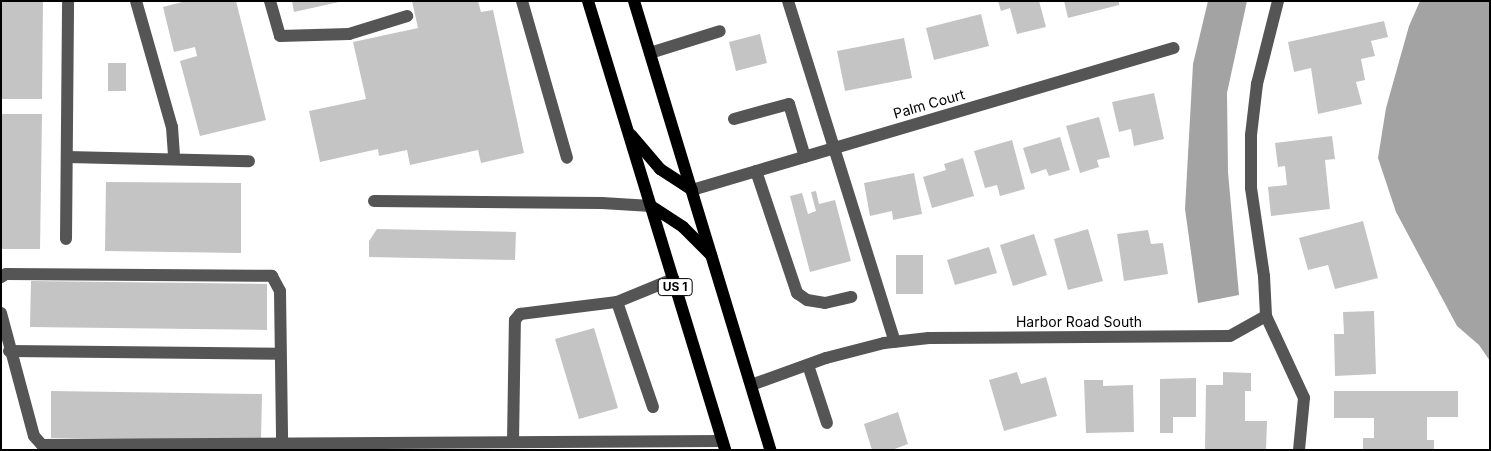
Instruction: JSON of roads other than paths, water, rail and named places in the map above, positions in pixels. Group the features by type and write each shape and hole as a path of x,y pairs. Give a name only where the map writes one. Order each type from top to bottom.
{"main road":[{"name":"US 1","path":"588,1 724,446"},
{"path":"634,1 770,450"},
{"path":"628,132 660,169 692,190"},
{"path":"651,206 682,227 712,257"}],"street":[{"path":"66,239 68,1"},
{"path":"136,1 172,127 174,159"},
{"path":"270,1 280,36 349,34 407,16"},
{"path":"522,1 567,158"},
{"path":"788,1 895,342"},
{"path":"1278,1 1257,84 1251,135 1251,188 1264,276 1266,316 1304,398 1299,450"},
{"path":"650,53 720,31"},
{"name":"Palm Court","path":"692,190 1174,48"},
{"path":"734,119 789,104 805,157"},
{"path":"67,157 249,161"},
{"path":"756,171 797,293 807,300 825,303 851,297"},
{"path":"374,201 610,203 651,206"},
{"path":"1,277 6,274 272,276 280,291 282,444"},
{"path":"513,442 515,320 520,314 617,302 673,279"},
{"path":"617,302 653,407"},
{"path":"1,313 9,351 34,436 42,445 513,442 724,446"},
{"name":"Harbor Road South","path":"751,385 808,365 895,342 930,338 1230,336 1266,316"},
{"path":"9,351 280,354"},
{"path":"808,365 827,422"}]}
